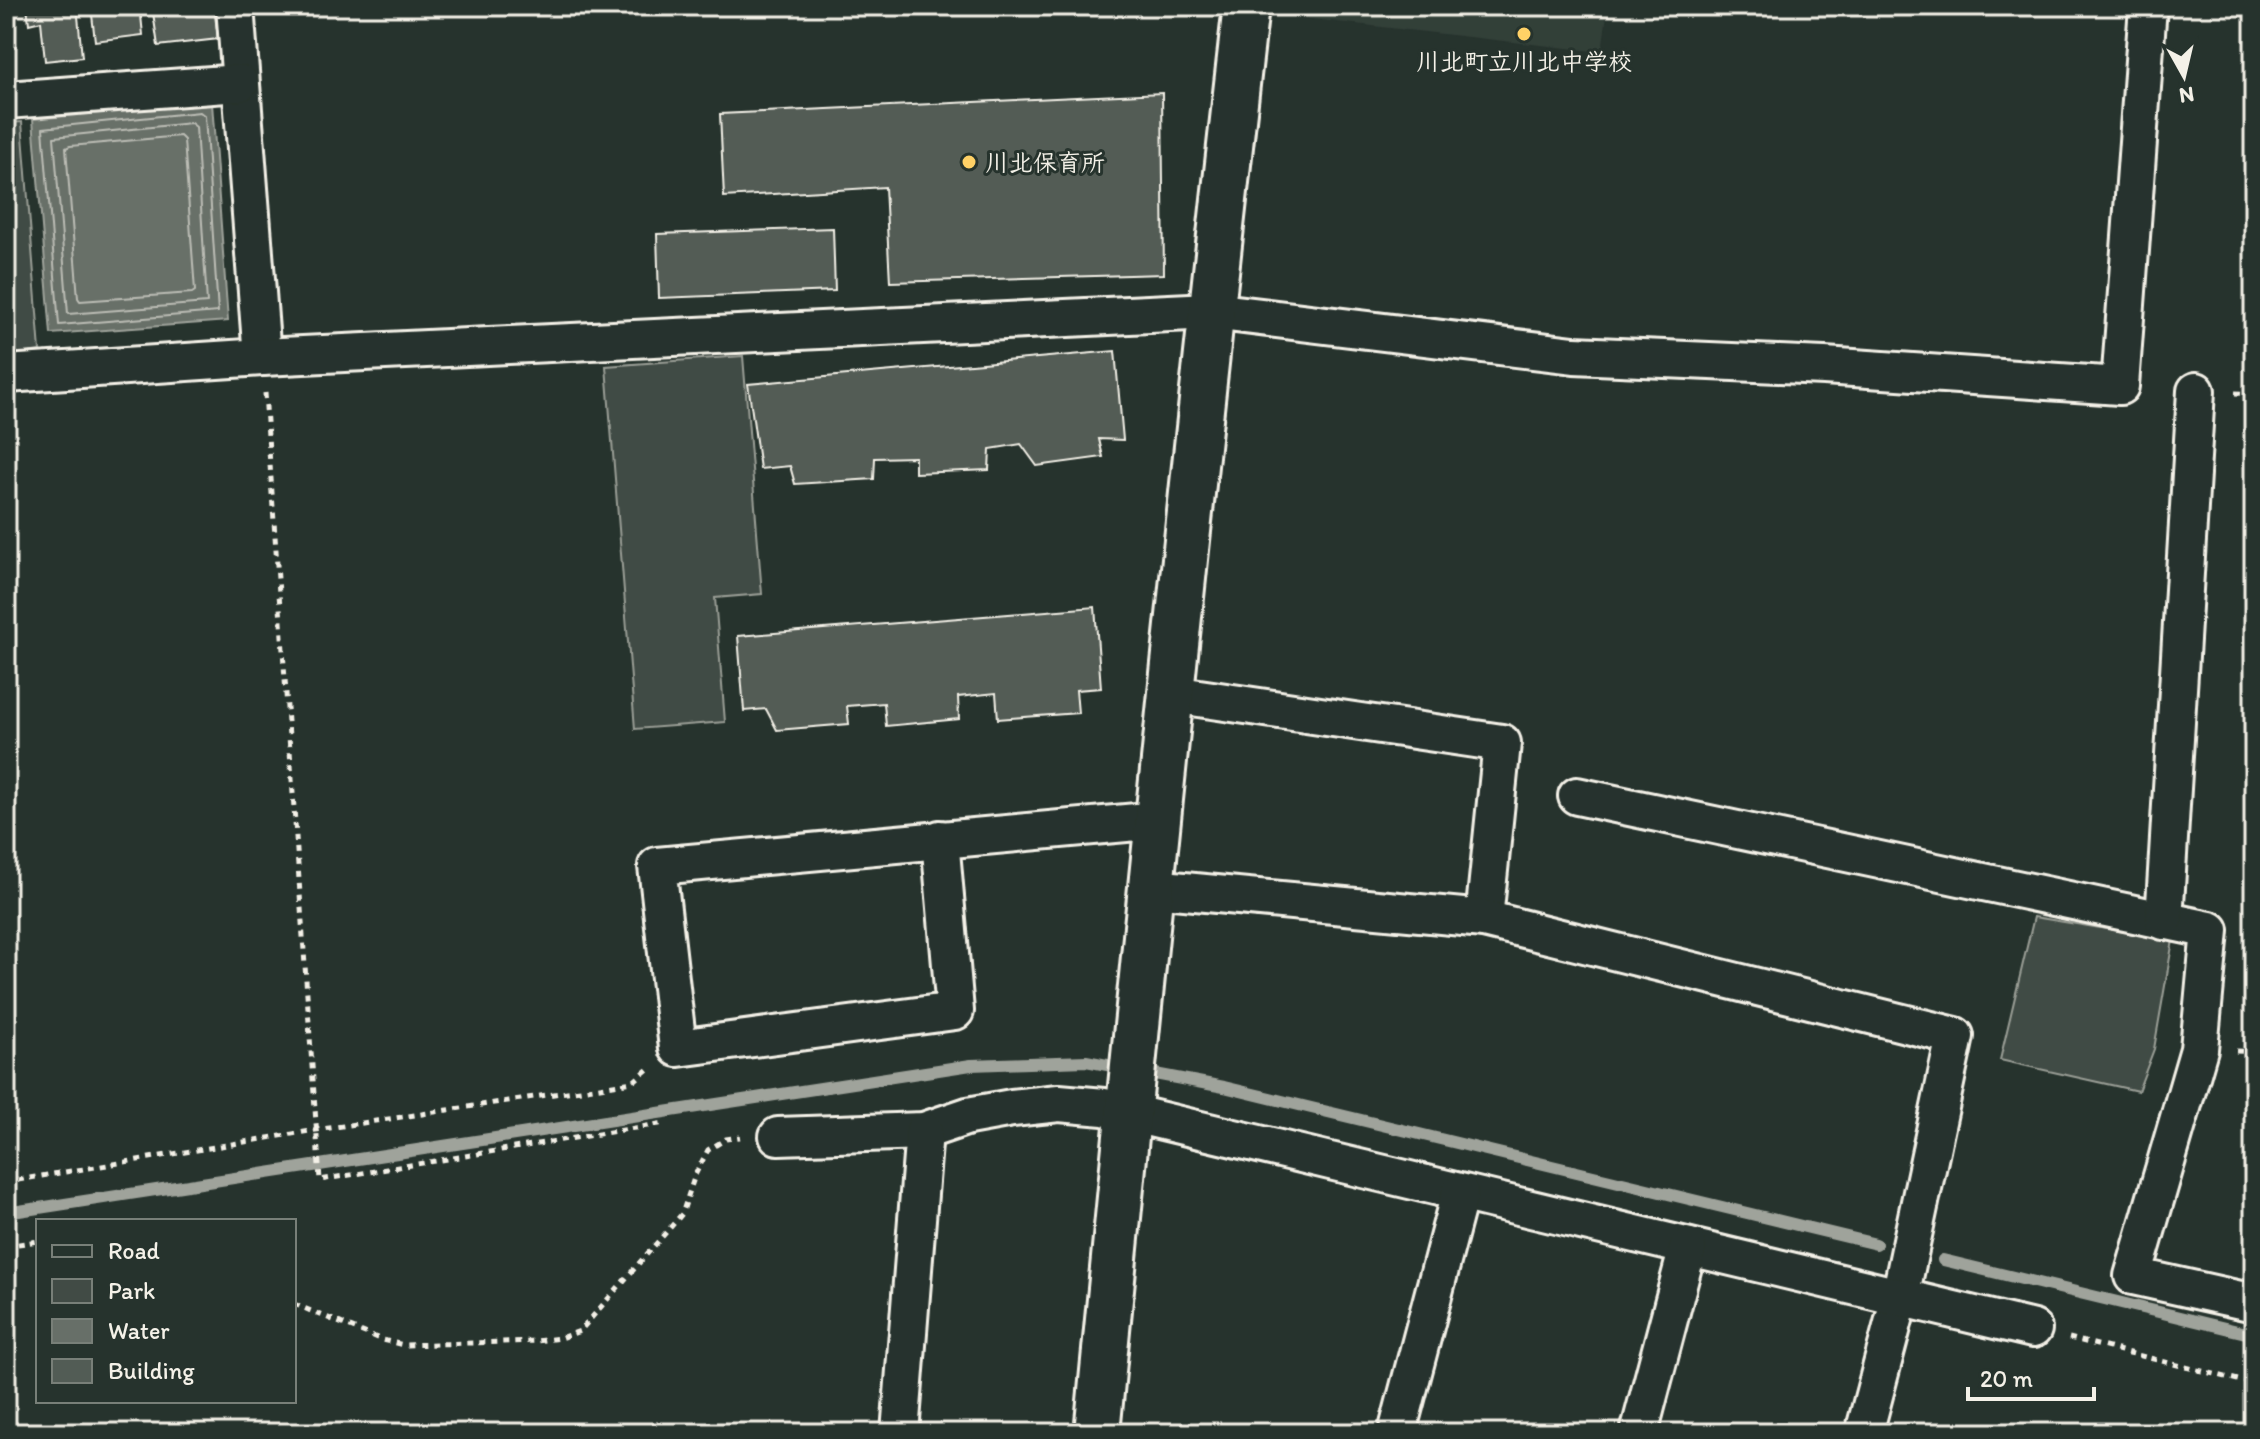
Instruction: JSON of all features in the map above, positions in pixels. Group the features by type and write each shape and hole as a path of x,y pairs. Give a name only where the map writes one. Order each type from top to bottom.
{"street":[{"path":"235,6 262,357"},
{"path":"1097,1433 1211,311 1246,6"},
{"path":"6,374 262,357 1211,311 1574,355 1824,366 2120,386 2148,6"},
{"path":"6,100 240,83"},
{"path":"2164,921 2196,391"},
{"path":"1172,694 1502,743 1484,919"},
{"path":"1577,796 2210,930 2199,1049 2133,1276 2254,1303"},
{"path":"940,839 955,1011 678,1048 657,866 940,839 1159,820"},
{"path":"1152,888 1484,919 1955,1036 1900,1297 1864,1433"},
{"path":"778,1136 924,1131 968,1116 1012,1108 1059,1103 1104,1107 1129,1099 1460,1193 2033,1329"},
{"path":"900,1433 924,1131"},
{"path":"1397,1433 1460,1193"},
{"path":"1639,1433 1688,1247"}],"path":[{"path":"262,357 320,1180 665,1123"},
{"path":"6,1182 633,1082 646,1069 661,1064 678,1048"},
{"path":"296,1305 382,1340 404,1345 537,1341 580,1331 682,1214 695,1175 708,1150 726,1139 748,1135 778,1136"},
{"path":"6,1246 36,1241"},
{"path":"2033,1329 2254,1384"}],"shaded area":[{"name":"川北町立川北中学校","path":"1278,6 1608,6 1602,52 1285,16"}],"green space":[{"path":"22,122 40,351 6,356 6,123"},
{"path":"743,356 762,594 715,598 725,722 635,729 606,366"},
{"path":"2034,917 2173,940 2154,1049 2138,1091 2000,1060"}],"water":[{"path":"212,103 228,321 51,334 33,119"}],"building":[{"path":"6,6 9,6 14,44 6,44"},
{"path":"27,6 77,6 82,57 45,61 41,21 29,24"},
{"path":"91,6 140,6 143,35 95,41"},
{"path":"152,6 214,6 218,39 158,46"},
{"path":"1162,93 1164,274 890,282 885,187 724,197 720,114"},
{"path":"833,228 835,291 659,298 657,234"},
{"path":"1115,351 1123,440 1099,439 1103,457 1037,466 1021,444 990,449 989,470 915,473 915,457 875,458 874,479 795,484 790,466 760,469 748,384"},
{"path":"1095,607 1101,688 1076,690 1078,713 998,719 996,693 958,697 959,719 886,726 884,703 847,706 849,724 777,730 766,709 744,711 738,636"}],"waterway":[{"path":"6,1213 971,1065 1086,1061 1224,1087 1876,1244"},
{"path":"1943,1260 2254,1335"}],"place":[{"name":"川北町立川北中学校","path":"1524,34"},
{"name":"川北保育所","path":"969,162"}]}
